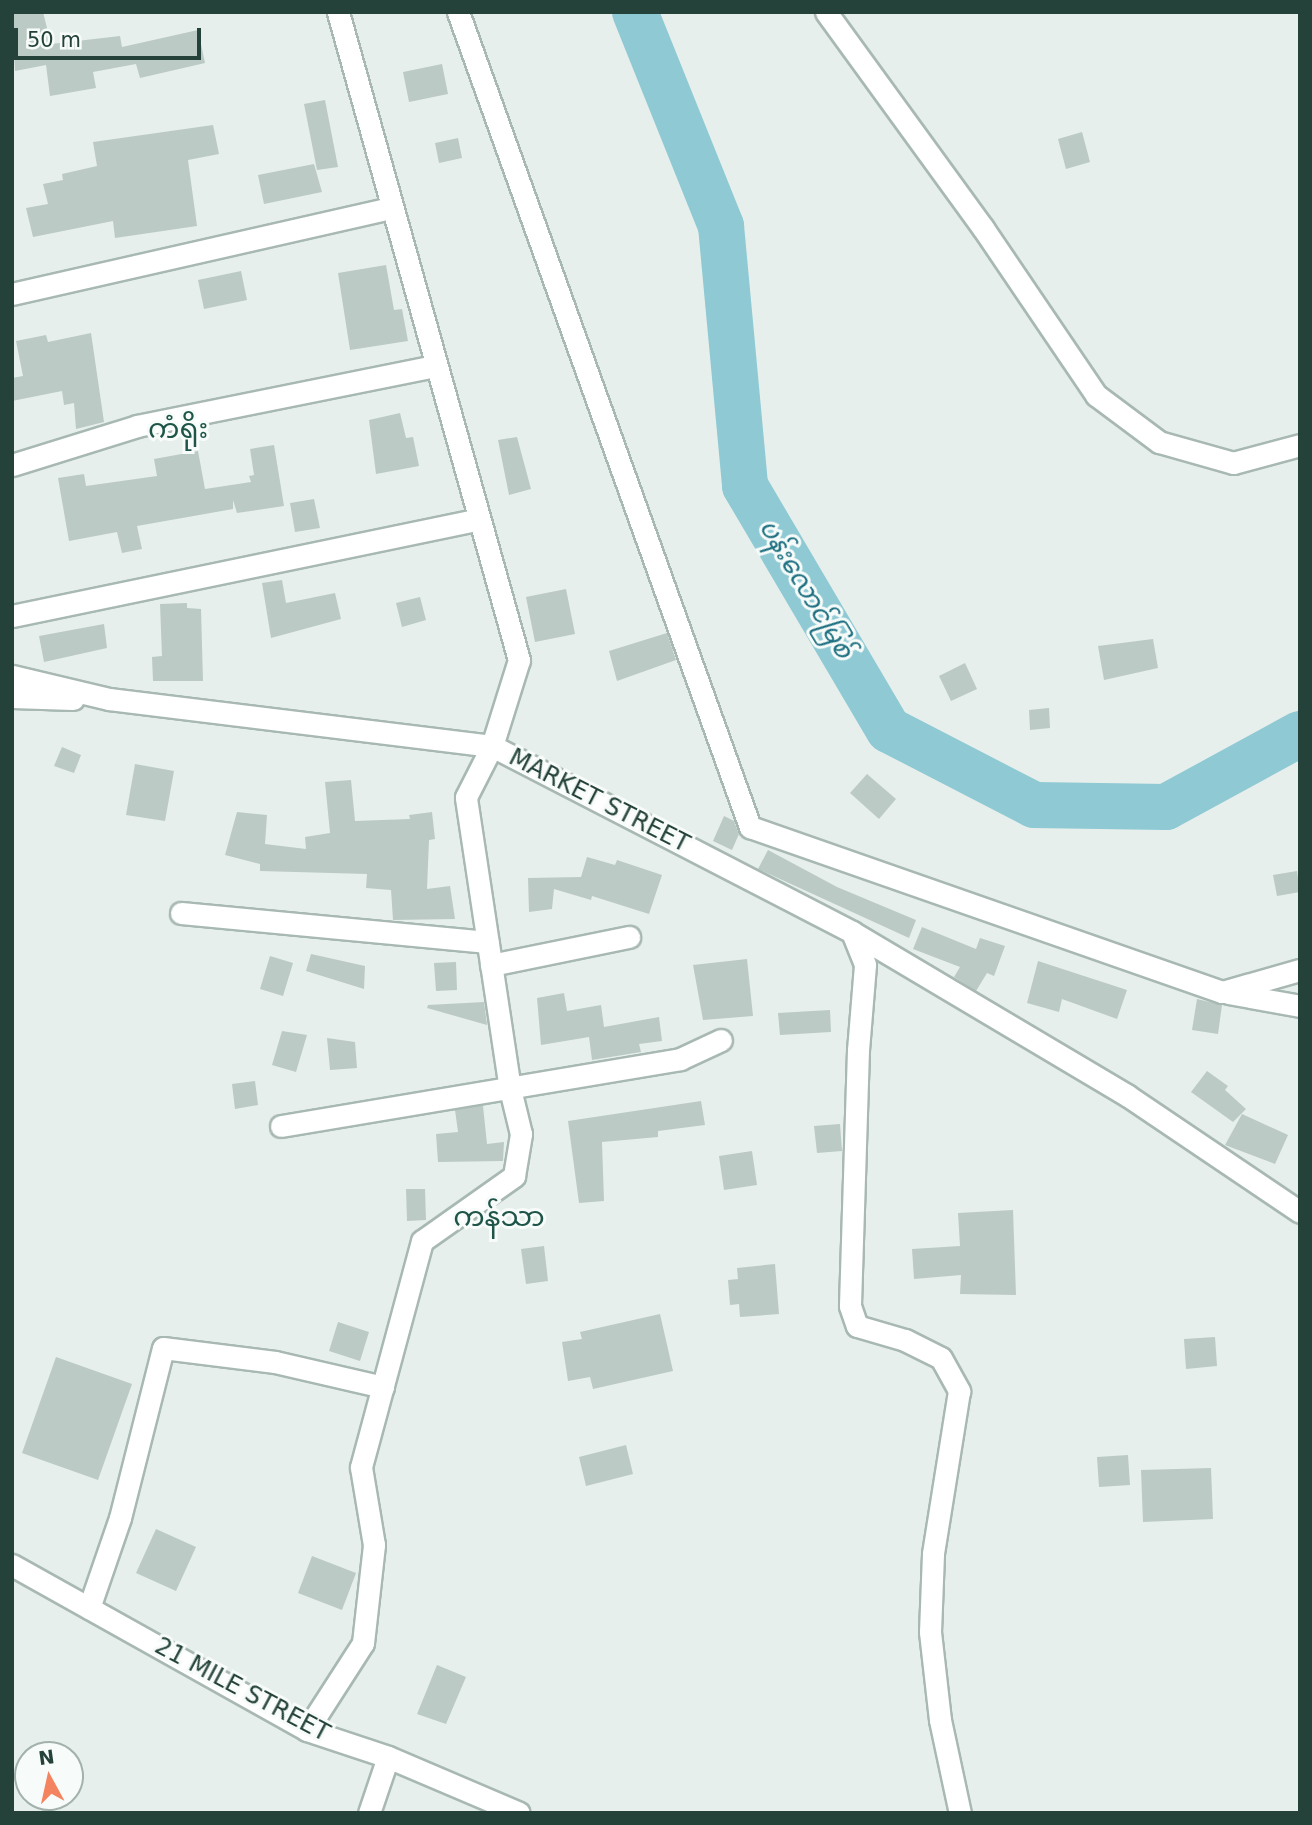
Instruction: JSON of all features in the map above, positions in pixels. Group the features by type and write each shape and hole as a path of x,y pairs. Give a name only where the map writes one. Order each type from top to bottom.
{"street":[{"path":"307,1730 363,1643 374,1545 361,1467 422,1241 514,1176 521,1134 510,1088 466,797 492,746 519,660 338,12"},
{"path":"458,12 750,827 1222,992 1300,1006"},
{"path":"826,12 983,228 1096,395 1159,442 1233,463 1300,445"},
{"path":"12,294 391,208"},
{"path":"12,465 137,426 435,366"},
{"path":"12,616 479,519"},
{"name":"MARKET STREET","path":"12,676 109,699 492,746 852,932 1128,1096 1300,1212"},
{"path":"12,697 109,699"},
{"path":"181,913 488,942"},
{"path":"852,932 865,965 850,1306 857,1326 905,1340 941,1358 959,1391 933,1554 930,1632 940,1720 960,1813"},
{"path":"491,965 629,937"},
{"path":"1222,992 1300,970"},
{"path":"281,1126 680,1059 721,1040"},
{"path":"89,1608 120,1518 163,1348 275,1362 383,1387"},
{"name":"21 MILE STREET","path":"12,1565 307,1730 388,1757 519,1813"},
{"path":"369,1813 388,1757"}],"building":[{"path":"12,12 43,12 51,44 120,36 122,47 198,30 205,63 140,78 136,64 93,72 96,88 50,96 46,65 15,71"},
{"path":"442,64 448,94 409,102 403,72"},
{"path":"325,100 338,167 317,170 304,104"},
{"path":"213,125 219,154 188,160 197,226 115,238 113,221 33,237 26,208 48,204 43,184 63,180 62,174 97,166 93,142"},
{"path":"1082,132 1090,162 1066,169 1058,139"},
{"path":"458,138 462,158 439,163 435,143"},
{"path":"314,164 322,192 264,204 258,175"},
{"path":"386,265 394,310 402,309 408,341 350,350 338,273"},
{"path":"241,271 247,300 204,309 198,280"},
{"path":"91,333 104,422 76,429 74,403 64,405 62,391 12,401 12,378 23,376 16,341 46,335 48,342"},
{"path":"400,413 406,438 413,437 419,466 376,474 369,420"},
{"path":"517,437 531,489 509,495 498,440"},
{"path":"274,445 284,506 237,513 233,500 233,509 137,526 142,549 122,553 117,532 69,541 58,478 84,474 86,486 157,476 154,459 198,451 205,489 251,482 249,476 254,475 250,449"},
{"path":"314,499 320,528 295,532 290,503"},
{"path":"282,580 286,603 335,593 341,619 271,638 262,583"},
{"path":"566,589 575,634 535,642 526,597"},
{"path":"420,597 426,620 402,627 396,603"},
{"path":"187,603 187,608 201,609 203,681 153,681 152,657 162,656 160,604"},
{"path":"104,624 107,648 44,662 39,636"},
{"path":"667,633 676,660 617,681 609,651"},
{"path":"1153,639 1158,668 1104,680 1098,646"},
{"path":"965,663 977,689 951,701 939,676"},
{"path":"1049,708 1050,728 1030,730 1029,710"},
{"path":"62,747 81,755 74,773 54,766"},
{"path":"135,764 174,771 165,821 126,815"},
{"path":"867,774 896,799 879,819 850,793"},
{"path":"351,780 355,821 410,819 409,815 432,812 435,839 429,840 427,889 450,886 455,919 393,920 391,890 366,888 367,874 260,871 260,864 225,855 237,812 267,815 265,844 306,849 305,837 330,833 325,782"},
{"path":"724,816 734,821 739,834 732,850 713,841"},
{"path":"768,850 837,887 916,920 909,938 758,869"},
{"path":"587,857 615,865 617,860 662,875 649,914 592,896 591,900 554,889 552,909 529,912 528,878 581,877"},
{"path":"1297,871 1300,892 1277,896 1273,875"},
{"path":"922,927 976,949 980,938 1005,946 994,976 987,973 976,991 954,977 960,967 913,949"},
{"path":"311,954 365,966 364,989 306,971"},
{"path":"270,956 293,963 283,996 260,989"},
{"path":"747,959 753,1016 703,1020 693,965"},
{"path":"1038,961 1127,990 1117,1019 1062,999 1059,1012 1027,1003"},
{"path":"456,962 457,990 436,991 434,963"},
{"path":"564,993 567,1011 601,1005 604,1027 659,1017 662,1041 639,1044 641,1052 592,1060 589,1037 541,1045 537,998"},
{"path":"1197,999 1222,1005 1218,1034 1192,1030"},
{"path":"484,1002 487,1025 427,1008 428,1005"},
{"path":"830,1010 831,1032 780,1035 778,1013"},
{"path":"282,1031 307,1035 296,1072 272,1065"},
{"path":"327,1038 355,1042 357,1068 330,1070"},
{"path":"1207,1071 1228,1086 1225,1090 1246,1109 1233,1122 1191,1092"},
{"path":"255,1081 258,1105 235,1109 232,1084"},
{"path":"701,1101 705,1125 658,1131 658,1137 602,1142 604,1201 579,1203 568,1121"},
{"path":"483,1106 487,1144 504,1142 503,1161 438,1162 436,1134 458,1132 455,1110"},
{"path":"1242,1114 1288,1135 1275,1164 1225,1145"},
{"path":"840,1124 842,1151 817,1153 814,1126"},
{"path":"752,1151 757,1185 724,1190 719,1156"},
{"path":"406,1189 425,1189 426,1220 407,1221"},
{"path":"1013,1210 1016,1295 960,1294 961,1275 914,1279 912,1249 960,1246 958,1213"},
{"path":"544,1246 548,1281 526,1284 521,1249"},
{"path":"775,1264 779,1314 740,1317 739,1304 730,1305 728,1280 738,1279 737,1268"},
{"path":"660,1314 673,1371 593,1389 590,1377 568,1381 562,1342 582,1339 580,1332"},
{"path":"338,1322 369,1332 360,1361 329,1351"},
{"path":"1215,1337 1217,1366 1186,1369 1184,1339"},
{"path":"56,1357 132,1384 98,1480 22,1453"},
{"path":"626,1445 633,1474 586,1486 579,1457"},
{"path":"1128,1455 1130,1485 1099,1487 1097,1457"},
{"path":"1211,1468 1213,1519 1143,1522 1141,1470"},
{"path":"156,1529 196,1547 176,1591 136,1573"},
{"path":"312,1556 356,1573 342,1610 298,1593"},
{"path":"437,1665 466,1677 446,1724 417,1714"}],"waterway":[{"name":"ပန်းလောင်မြစ်","path":"635,12 721,226 745,486 889,730 1034,805 1166,807 1300,734"}],"district":[{"name":"ကံရိုး","path":"178,429"},
{"name":"ကန်သာ","path":"499,1217"}]}
